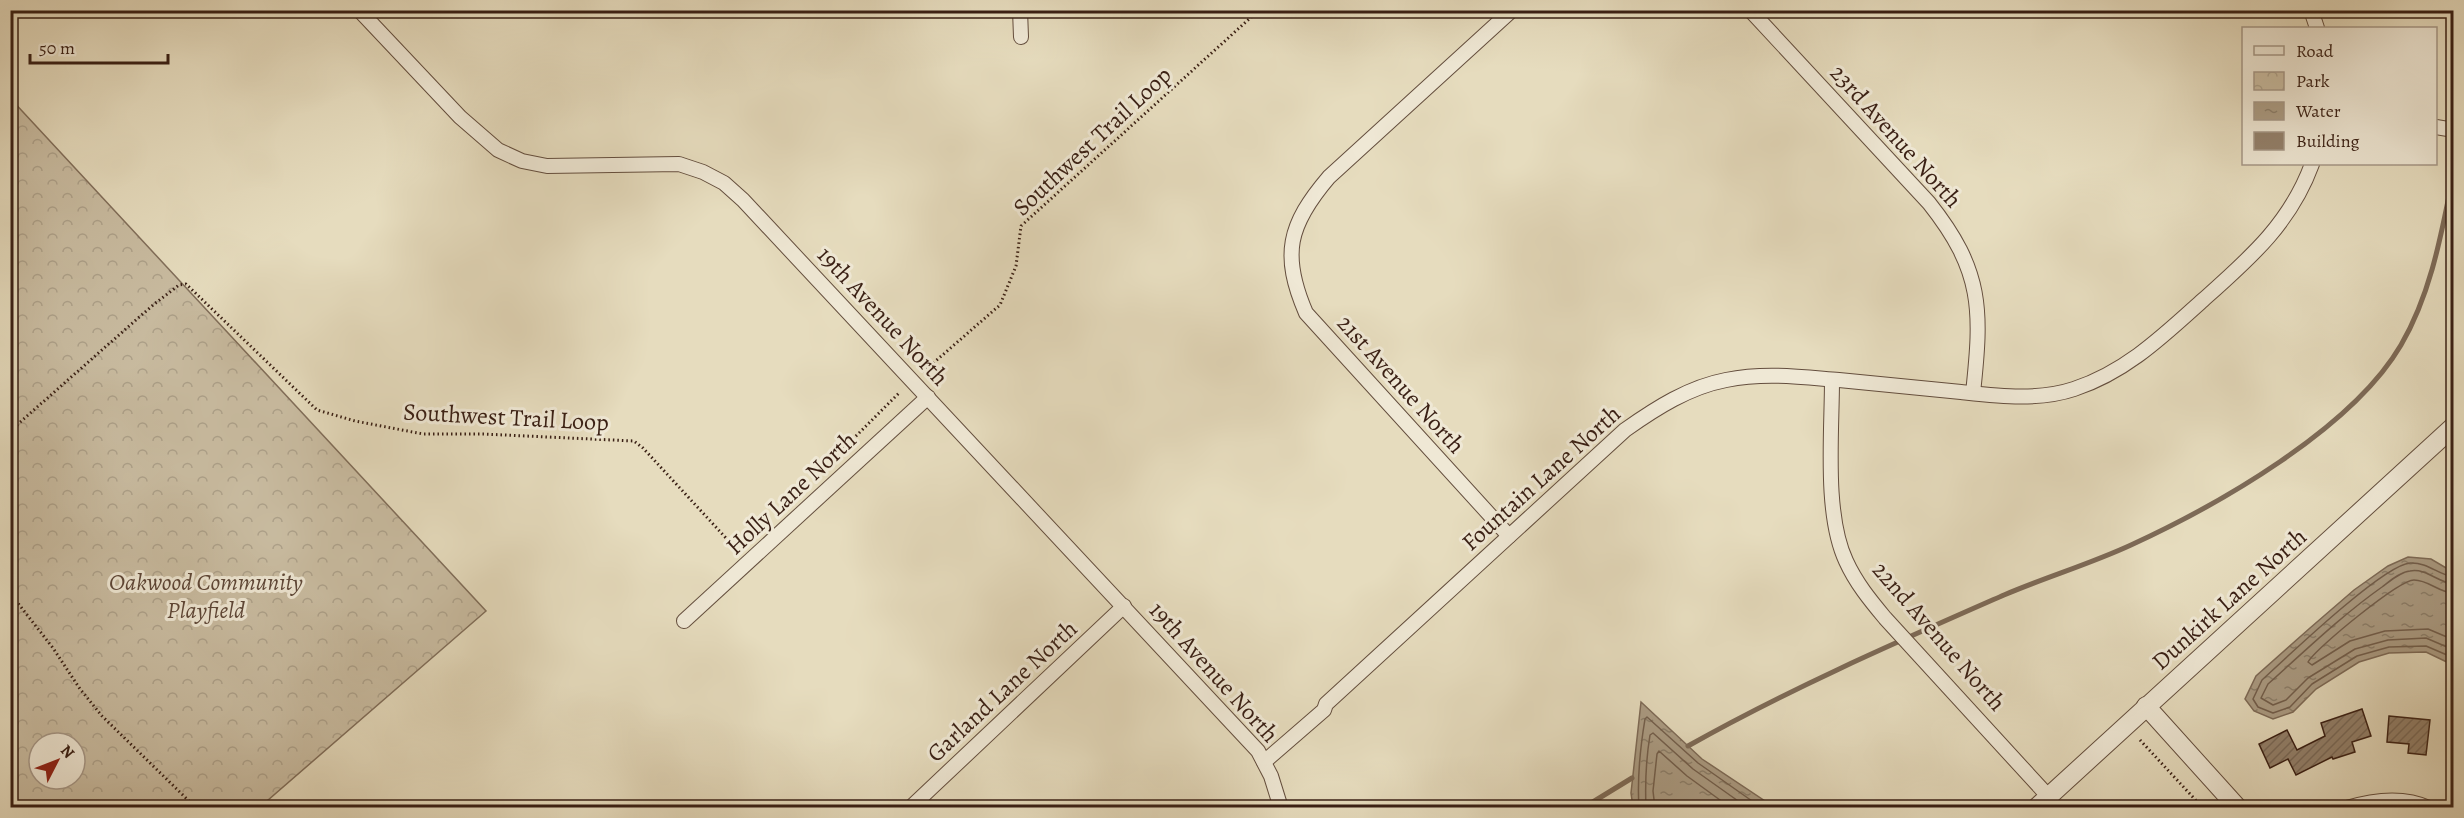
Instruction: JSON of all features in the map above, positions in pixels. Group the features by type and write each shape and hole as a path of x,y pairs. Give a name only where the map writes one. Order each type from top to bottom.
{"street":[{"name":"19th Avenue North","path":"359,10 460,117 498,150 522,160 547,166 679,164 703,172 724,183 743,200 1246,737 1264,762 1281,807"},
{"path":"1020,10 1021,37"},
{"name":"21st Avenue North","path":"1509,536 1306,313 1291,269 1291,247 1298,220 1311,197 1329,177 1512,10"},
{"name":"23rd Avenue North","path":"1750,10 1929,203 1950,229 1965,258 1975,289 1979,321 1973,393"},
{"path":"2311,10 2316,27"},
{"path":"2437,127 2454,130"},
{"path":"1973,393 2000,396 2035,395 2071,390 2105,377 2135,358 2258,250 2284,218 2305,182 2312,165"},
{"name":"Fountain Lane North","path":"1264,762 1324,710 1326,704 1626,430 1657,408 1690,392 1725,380 1763,375 1800,375 1973,393"},
{"name":"22nd Avenue North","path":"1832,380 1832,491 1835,526 1845,560 1862,591 2042,802"},
{"name":"Holly Lane North","path":"684,621 928,397"},
{"name":"Dunkirk Lane North","path":"2042,802 2454,426"},
{"name":"Garland Lane North","path":"910,807 1124,606"},
{"path":"2146,706 2238,807"},
{"path":"2347,807 2371,800 2398,801 2429,807"}],"path":[{"name":"Southwest Trail Loop","path":"930,365 1000,305 1017,266 1021,226 1259,10"},
{"name":"Southwest Trail Loop","path":"10,431 153,305 179,285 186,284 316,410 355,421 423,434 483,434 634,441 737,550 745,542"},
{"path":"821,472 904,388"},
{"path":"10,593 102,716 190,802"},
{"path":"2140,740 2203,807"}],"green space":[{"name":"Oakwood Community Playfield","path":"10,98 486,611 260,807 11,807"}],"water":[{"path":"2408,557 2431,559 2453,572 2453,665 2426,652 2389,653 2359,662 2316,689 2293,712 2273,719 2254,711 2245,699 2256,676 2354,590 2388,566"},
{"path":"1641,702 1702,759 1774,807 1633,807 1631,793"}],"building":[{"path":"2362,709 2371,736 2352,742 2355,752 2333,759 2332,757 2296,775 2288,759 2270,768 2259,744 2287,730 2297,750 2325,736 2321,723"},
{"path":"2389,716 2430,720 2426,755 2408,753 2409,744 2387,742"}],"waterway":[{"path":"1688,746 1765,705 1884,648 2004,595 2115,552 2166,528 2242,486 2317,435 2379,376 2412,325 2435,260 2454,171"},
{"path":"1583,808 1632,778"}]}
